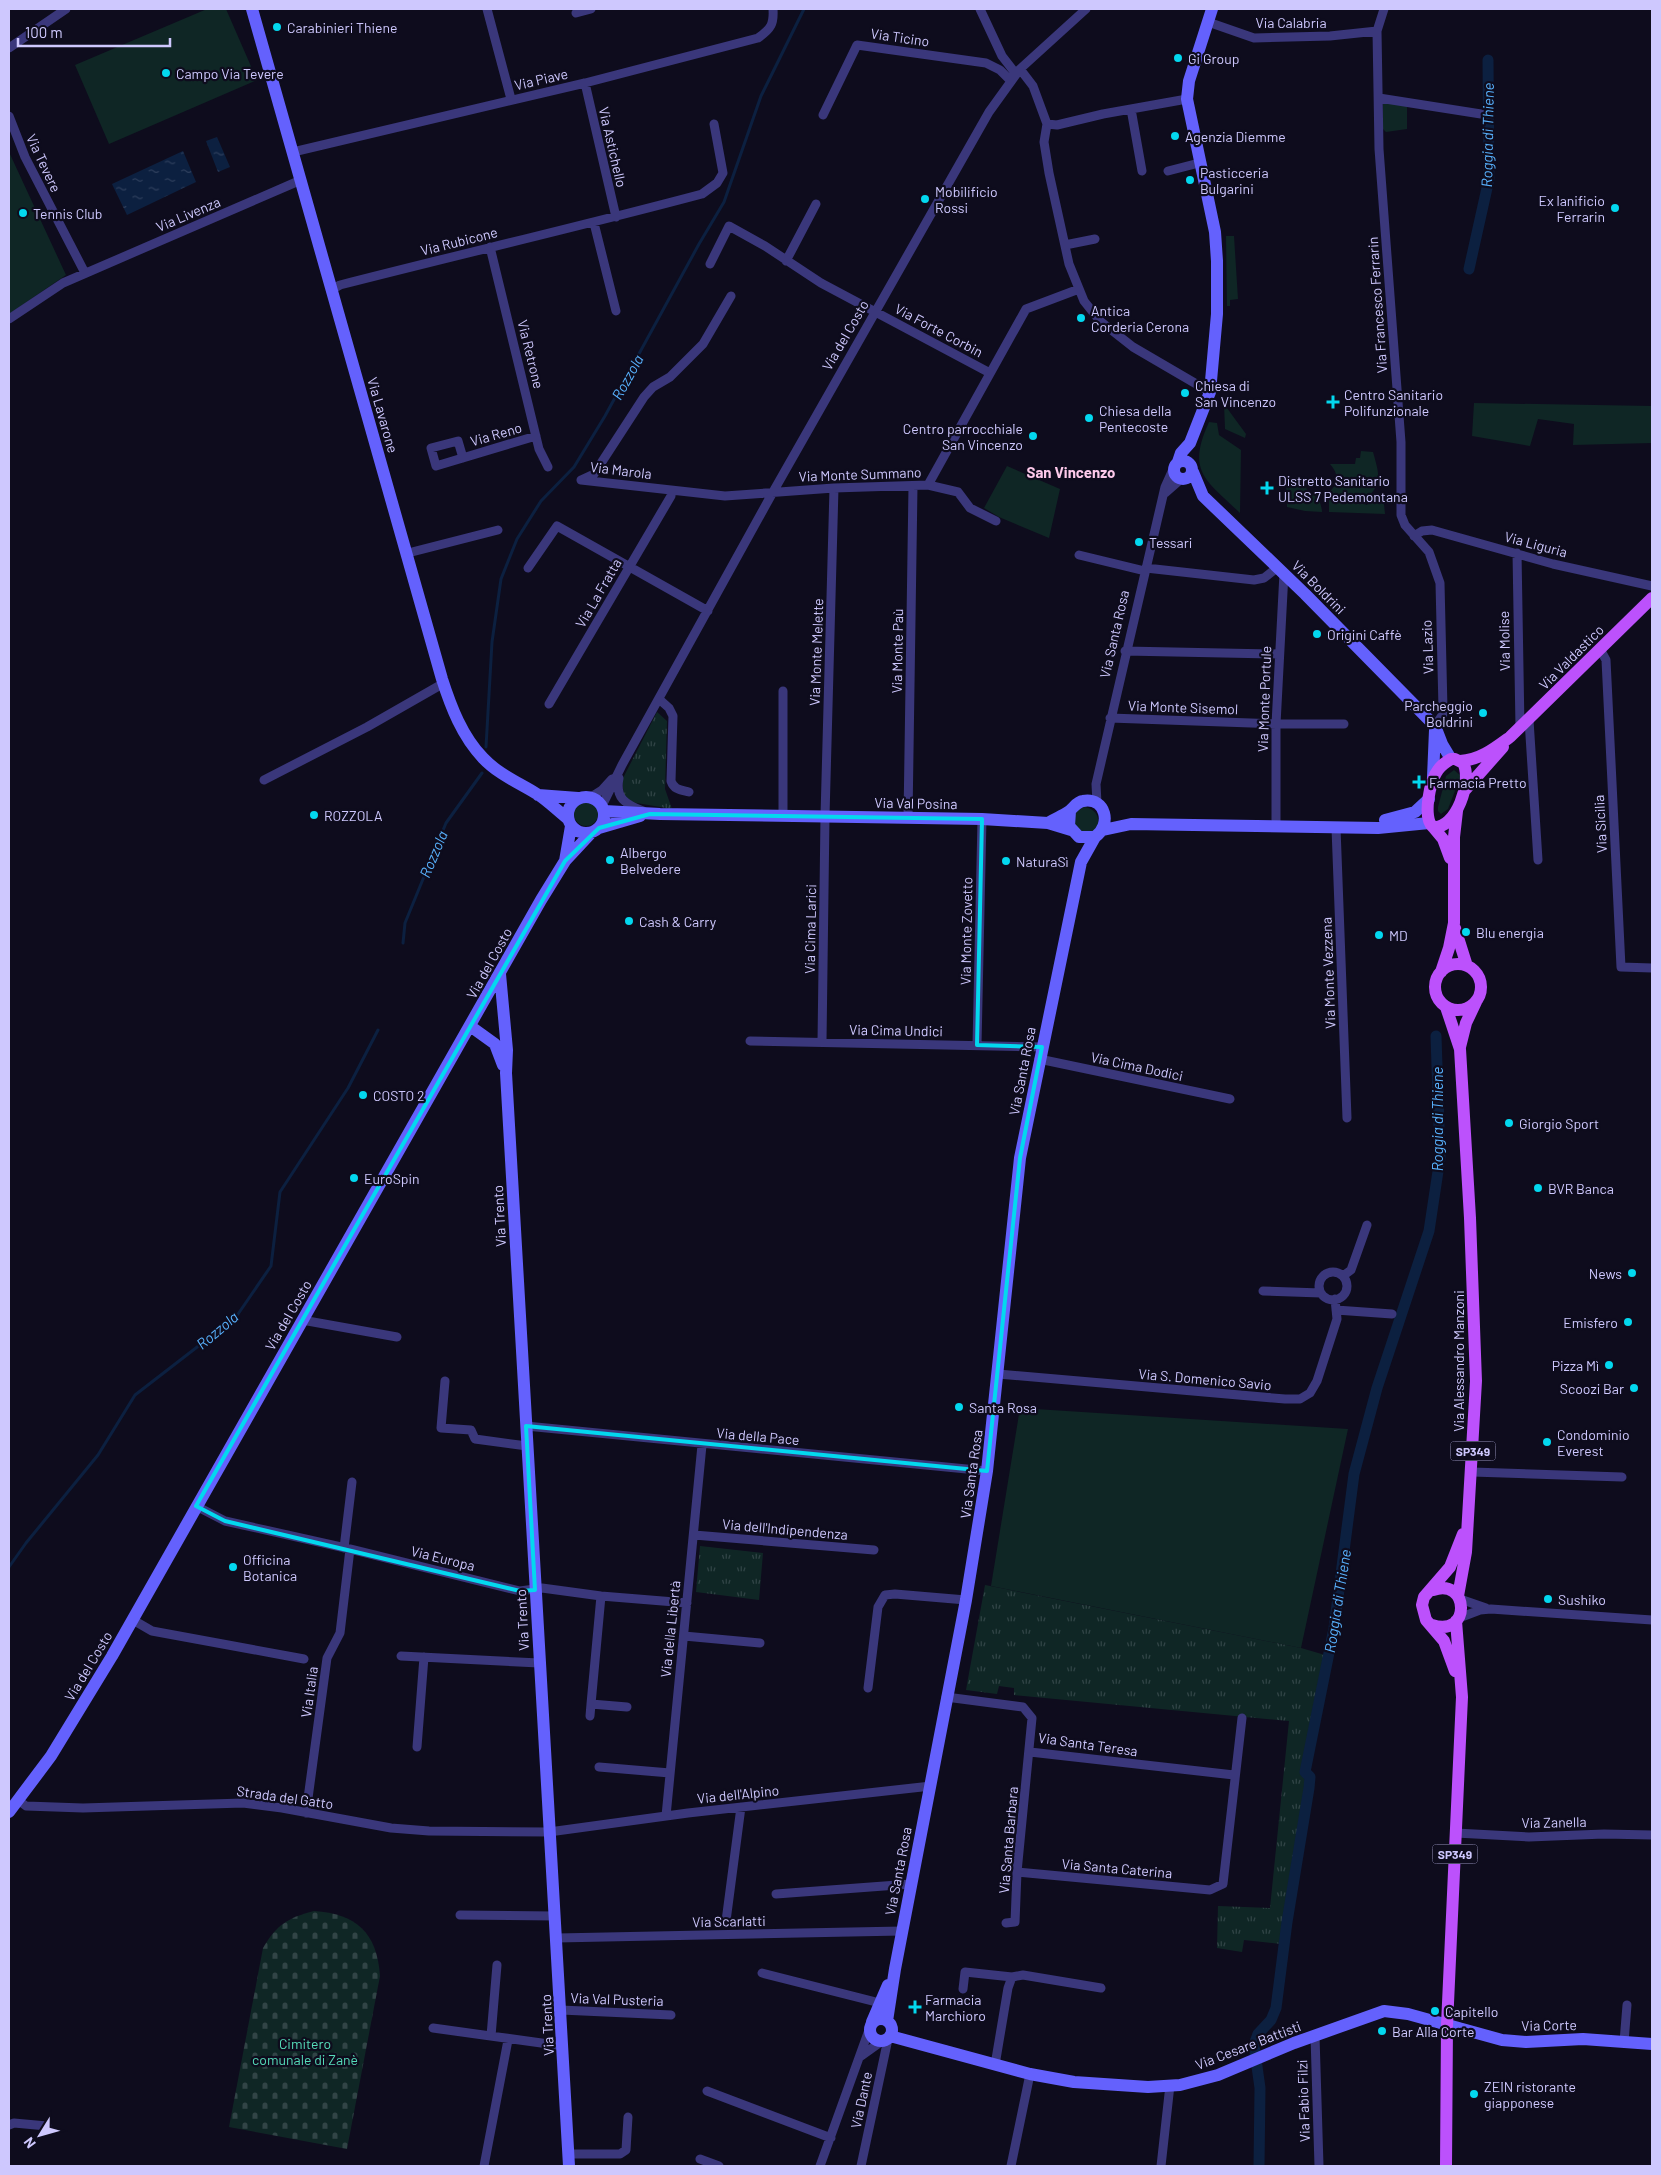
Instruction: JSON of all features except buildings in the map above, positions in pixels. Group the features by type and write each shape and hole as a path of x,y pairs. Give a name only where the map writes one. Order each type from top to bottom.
{"main road":[{"name":"Via Valdastico","path":"1455,760 1472,759 1489,752 1510,737 1652,598"},
{"name":"Via Valdastico","path":"1431,825 1442,826 1450,821 1460,800 1510,737"},
{"path":"1453,870 1445,844 1431,825 1429,800 1433,777 1438,769 1455,760 1466,768 1468,777 1460,800 1454,837 1454,923 1449,948 1435,984 1435,990 1437,997 1446,1007 1460,1049"},
{"path":"1454,923 1467,966"},
{"path":"1441,972 1453,964 1467,966 1474,970 1479,977 1480,994 1466,1023 1460,1049"},
{"path":"1446,1007 1465,1009 1476,1002"},
{"name":"Via Alessandro Manzoni","path":"1446,2166 1447,2025 1461,1747 1461,1670 1456,1632 1462,1606 1459,1598 1466,1552 1476,1381 1470,1218 1460,1049"},
{"name":"Via Alessandro Manzoni","path":"1460,1683 1447,1647 1426,1620 1422,1609 1424,1598 1433,1590 1450,1567 1468,1521"},
{"path":"1433,1590 1446,1588 1459,1598"},
{"path":"1432,1626 1444,1628 1458,1620"}],"street":[{"path":"9,48 66,9"},
{"name":"Via Lavarone","path":"252,9 444,683 458,721 469,741 484,759 518,784 538,795 570,822"},
{"path":"487,9 511,99"},
{"path":"576,13 591,9"},
{"name":"Via Piave","path":"293,152 585,83 758,38 774,24 773,9"},
{"path":"980,9 1002,56 1015,74 1033,86 1047,124 1044,142 1065,245 1069,264 1084,301 1100,321 1133,347 1210,392"},
{"name":"Via del Costo","path":"603,808 620,769 773,492 989,112 1015,74 1086,9"},
{"path":"1164,492 1188,472 1190,443 1210,392 1215,339 1217,261 1209,200 1199,163 1187,99 1189,81 1212,9"},
{"name":"Via Francesco Ferrarin","path":"1384,9 1377,31 1380,149 1401,442 1401,514 1405,525 1414,536"},
{"name":"Via Calabria","path":"1208,22 1254,38 1330,36 1377,31"},
{"name":"Via Ticino","path":"823,115 857,45 986,63 1000,70 1015,74"},
{"name":"Via Astichello","path":"585,83 616,217"},
{"path":"1379,98 1481,114"},
{"path":"1047,124 1057,125 1187,99"},
{"path":"1131,109 1142,171"},
{"name":"Via Tevere","path":"9,116 25,158 85,273"},
{"name":"Via Rubicone","path":"332,290 336,286 490,246 594,223 702,194 716,183 723,173 714,124"},
{"path":"1168,171 1199,163"},
{"name":"Via Livenza","path":"9,319 63,284 85,273 301,180"},
{"path":"786,261 816,204"},
{"path":"594,223 616,311"},
{"name":"Via Forte Corbin","path":"710,264 729,226 875,312 990,373"},
{"path":"1065,245 1095,239"},
{"name":"Via Retrone","path":"490,246 539,450 548,467"},
{"path":"928,485 1026,309 1079,288"},
{"name":"Via Marola","path":"731,296 702,344 670,377 654,387 644,397 594,474 581,480 724,496 773,492"},
{"name":"Via Reno","path":"463,458 536,436"},
{"path":"1176,464 1181,453 1190,443"},
{"name":"Via Boldrini","path":"1176,464 1174,473 1188,472 1203,496 1281,570 1435,726"},
{"name":"Via Santa Rosa","path":"1097,803 1096,784 1125,651 1164,492 1176,464"},
{"name":"Via Monte Summano","path":"773,492 928,485 958,492 970,508 996,521"},
{"name":"Via Monte Paù","path":"908,818 913,486"},
{"name":"Via Monte Melette","path":"825,816 834,488"},
{"name":"Via La Fratta","path":"549,704 671,496"},
{"path":"528,568 557,526 708,611"},
{"path":"408,553 498,530"},
{"name":"Via Liguria","path":"1414,536 1422,531 1432,530 1553,564 1652,586"},
{"name":"Via Lazio","path":"1414,536 1428,552 1436,567 1440,583 1443,714 1435,726"},
{"name":"Via Molise","path":"1517,553 1524,724 1538,860"},
{"path":"1079,555 1145,570 1254,580 1264,578 1281,570"},
{"name":"Via Monte Portule","path":"1276,827 1276,724 1281,570"},
{"name":"Via Sicilia","path":"1600,649 1606,660 1621,967 1652,968"},
{"path":"1125,651 1278,654"},
{"path":"264,780 367,727 444,683"},
{"path":"783,691 783,816"},
{"path":"659,699 670,708 673,716 671,781 673,786 679,790 689,792"},
{"name":"Via Monte Sisemol","path":"1110,718 1276,724 1344,724"},
{"path":"1435,726 1442,744 1455,760"},
{"path":"1433,777 1435,726"},
{"path":"620,769 617,789 622,799 634,808 650,814"},
{"name":"Via del Costo","path":"592,798 602,790 620,769"},
{"name":"Via Santa Rosa","path":"1081,801 1096,784"},
{"name":"Via Lavarone","path":"538,795 578,798"},
{"path":"565,861 570,807 578,798 592,798 603,808 604,820 596,830 581,833 570,822"},
{"name":"Via Val Posina","path":"1363,827 1409,815 1421,808 1429,800"},
{"path":"1048,823 1070,811 1081,801 1092,801 1097,803 1105,815 1099,833"},
{"name":"Via Val Posina","path":"603,808 650,814 982,819 1048,823 1085,838 1131,824 1336,828 1431,825"},
{"path":"1070,811 1068,821 1073,832"},
{"name":"Via Val Posina","path":"596,830 650,814"},
{"name":"Via Val Posina","path":"1105,815 1131,824"},
{"name":"Via Cima Larici","path":"822,1042 825,816"},
{"name":"Via Monte Zovetto","path":"977,1044 982,819"},
{"name":"Via Monte Vezzena","path":"1336,828 1348,1118"},
{"name":"Via del Costo","path":"9,1812 50,1756 132,1620 565,861 596,830"},
{"name":"Via Santa Rosa","path":"1073,832 1081,862"},
{"name":"Via Santa Rosa","path":"888,2034 895,1969 966,1600 987,1471 1020,1158 1081,862 1099,833"},
{"name":"Via Trento","path":"500,974 507,1050 506,1072 539,1663 569,2160"},
{"path":"480,1010 496,1015 504,1023"},
{"name":"Via Trento","path":"470,1026 494,1044 506,1072"},
{"name":"Via Cima Undici","path":"750,1041 977,1044 1041,1053"},
{"name":"Via Cima Dodici","path":"1041,1053 1230,1100"},
{"path":"1343,1276 1351,1270 1366,1225"},
{"path":"1335,1272 1343,1276 1347,1288 1343,1296 1335,1299 1327,1298 1322,1293 1320,1284 1323,1276 1335,1272"},
{"path":"1263,1291 1322,1293"},
{"name":"Via S. Domenico Savio","path":"998,1374 1284,1400 1300,1399 1310,1393 1316,1381 1337,1319 1335,1299"},
{"path":"1336,1310 1392,1314"},
{"path":"302,1320 397,1337"},
{"path":"445,1381 441,1428 471,1430 475,1439 527,1446"},
{"name":"Via della Pace","path":"526,1426 987,1471"},
{"name":"Via della Libertà","path":"666,1816 702,1444"},
{"path":"1472,1472 1622,1477"},
{"path":"347,1548 352,1482"},
{"name":"Via Europa","path":"196,1506 224,1522 347,1548 520,1591 548,1588 601,1596 687,1603"},
{"name":"Via dell'Indipendenza","path":"694,1535 874,1550"},
{"name":"Via Italia","path":"306,1812 327,1658 340,1633 347,1548"},
{"path":"868,1688 878,1606 885,1595 895,1594 966,1600"},
{"path":"590,1716 601,1596"},
{"path":"1459,1598 1491,1609"},
{"path":"1458,1620 1480,1610 1491,1609 1652,1620"},
{"path":"132,1620 152,1631 304,1659"},
{"path":"684,1636 760,1643"},
{"path":"401,1656 539,1663"},
{"path":"417,1747 424,1657"},
{"name":"Via Santa Teresa","path":"946,1697 1023,1707 1032,1718 1030,1752 1234,1775"},
{"path":"591,1704 627,1707"},
{"path":"1234,1775 1242,1718"},
{"name":"Via Santa Barbara","path":"1006,1922 1015,1922 1017,1872 1030,1752"},
{"path":"599,1767 670,1773"},
{"name":"Via Santa Caterina","path":"1017,1872 1215,1889 1223,1884 1234,1775"},
{"name":"Via dell'Alpino","path":"549,1832 740,1807 931,1786"},
{"name":"Strada del Gatto","path":"18,1800 26,1806 83,1808 243,1803 306,1812 391,1828 429,1831 549,1832"},
{"path":"726,1921 740,1807"},
{"name":"Via Zanella","path":"1456,1833 1528,1837 1604,1834 1652,1835"},
{"path":"776,1894 911,1884"},
{"path":"460,1914 555,1916"},
{"name":"Via Scarlatti","path":"557,1938 902,1931"},
{"path":"491,2036 498,1965"},
{"name":"Via Santa Rosa","path":"820,2166 861,2056 862,2047 895,1969"},
{"path":"963,1989 965,1972 1012,1977 1023,1975 1101,1988"},
{"path":"762,1973 880,2003"},
{"path":"996,2065 1008,1988 1012,1977"},
{"path":"1624,2042 1627,2005"},
{"name":"Via Val Pusteria","path":"561,2010 671,2015"},
{"name":"Via Cesare Battisti","path":"888,2034 1030,2074 1074,2082 1148,2087 1170,2086 1218,2075 1270,2052 1384,2011 1408,2014 1447,2025"},
{"path":"881,2019 888,2034 872,2037 871,2026 881,2019"},
{"name":"Via Corte","path":"1447,2025 1502,2040 1526,2042 1583,2039 1652,2044"},
{"path":"433,2028 508,2040 563,2046"},
{"path":"861,2056 888,2034"},
{"name":"Via Dante","path":"861,2166 888,2034"},
{"name":"Via Fabio Filzi","path":"1315,2036 1319,2166"},
{"path":"484,2166 508,2040"},
{"path":"1011,2166 1030,2074"},
{"path":"1161,2166 1170,2086"},
{"path":"708,2091 830,2138"},
{"path":"569,2160 620,2154 626,2150 628,2117"},
{"path":"9,2125 14,2123 47,2126"},
{"path":"700,2159 719,2166"}],"highlighted area":[{"path":"650,814 982,819 977,1045 1042,1047 1020,1158 987,1471 526,1426 535,1590 520,1591 225,1521 196,1506 565,861 599,828"}],"green space":[{"name":"Campo Via Tevere","path":"207,9 226,9 257,80 109,144 75,65"},
{"path":"1383,102 1407,104 1407,129 1386,132 1383,129"},
{"name":"Tennis Club","path":"9,152 66,275 9,314"},
{"path":"1226,236 1234,236 1238,299 1230,300 1230,306 1227,306"},
{"path":"1474,403 1652,406 1652,443 1573,445 1574,424 1538,419 1530,446 1472,436"},
{"path":"1224,404 1246,434 1245,438 1225,429"},
{"path":"1209,422 1217,423 1219,435 1241,450 1240,513 1209,483 1203,474 1199,453"},
{"path":"1361,451 1373,452 1378,473 1377,484 1374,490 1363,501 1366,505 1377,501 1384,504 1385,514 1329,512 1329,492 1335,486 1337,479 1335,471 1330,464 1355,464 1356,458 1360,458"},
{"path":"1007,466 1060,489 1049,538 999,517 984,508"},
{"path":"1286,480 1302,480 1307,489 1319,501 1322,512 1287,507"},
{"path":"657,712 667,721 665,789 672,809 631,802 624,797 622,780"},
{"path":"1454,770 1460,775 1460,778 1448,809 1441,814 1438,811 1438,807 1446,776"},
{"path":"586,802 595,805 598,814 595,823 586,826 577,823 574,814 577,805"},
{"path":"1085,807 1094,811 1098,819 1098,826 1091,833 1078,832 1072,817 1081,808"},
{"path":"1020,1408 1348,1429 1301,1648 991,1586"},
{"path":"700,1546 763,1553 759,1600 696,1592"},
{"path":"985,1585 1301,1648 1325,1655 1281,1944 1244,1940 1242,1952 1217,1948 1218,1906 1270,1908 1289,1721 1014,1695 1014,1688 999,1686 997,1694 966,1690"},
{"name":"Cimitero comunale di Zanè","path":"314,1911 342,1916 362,1928 369,1937 378,1961 380,1976 347,2149 229,2127 263,1948 273,1933 284,1923 297,1916"}],"water":[{"path":"217,137 230,167 218,172 206,141"},
{"path":"183,151 196,182 127,215 112,184"}],"waterway":[{"name":"Rozzola","path":"486,747 492,642 501,579 517,539 541,501 574,467 605,416 724,202 761,96 804,9"},
{"name":"Roggia di Thiene","path":"1469,269 1489,179 1488,60"},
{"name":"Rozzola","path":"403,943 405,923 446,823 482,773"},
{"name":"Rozzola","path":"9,1567 26,1543 98,1455 135,1395 236,1317 271,1266 280,1192 348,1088 378,1030"},
{"name":"Roggia di Thiene","path":"1259,2166 1260,2088 1254,2045 1258,2034 1271,2020 1276,2008 1287,1922 1309,1788 1310,1777 1305,1772 1334,1628 1354,1474 1377,1388 1429,1231 1440,1158 1436,1036"}],"place":[{"name":"Carabinieri Thiene","path":"277,27"},
{"name":"Gi Group","path":"1178,58"},
{"name":"Campo Via Tevere","path":"166,73"},
{"name":"Agenzia Diemme","path":"1175,136"},
{"name":"Pasticceria Bulgarini","path":"1190,180"},
{"name":"Mobilificio Rossi","path":"925,199"},
{"name":"Ex lanificio Ferrarin","path":"1615,208"},
{"name":"Tennis Club","path":"23,213"},
{"name":"Antica Corderia Cerona","path":"1081,318"},
{"name":"Chiesa di San Vincenzo","path":"1185,393"},
{"name":"Centro Sanitario Polifunzionale","path":"1333,402"},
{"name":"Chiesa della Pentecoste","path":"1089,418"},
{"name":"Centro parrocchiale San Vincenzo","path":"1033,436"},
{"name":"Distretto Sanitario ULSS 7 Pedemontana","path":"1267,488"},
{"name":"Tessari","path":"1139,542"},
{"name":"Origini Caffè","path":"1317,634"},
{"name":"Parcheggio Boldrini","path":"1483,713"},
{"name":"Farmacia Pretto","path":"1419,782"},
{"name":"ROZZOLA","path":"314,815"},
{"name":"Albergo Belvedere","path":"610,860"},
{"name":"NaturaSì","path":"1006,861"},
{"name":"Cash & Carry","path":"629,921"},
{"name":"Blu energia","path":"1466,932"},
{"name":"MD","path":"1379,935"},
{"name":"COSTO 2","path":"363,1095"},
{"name":"Giorgio Sport","path":"1509,1123"},
{"name":"EuroSpin","path":"354,1178"},
{"name":"BVR Banca","path":"1538,1188"},
{"name":"News","path":"1632,1273"},
{"name":"Emisfero","path":"1628,1322"},
{"name":"Pizza Mì","path":"1609,1365"},
{"name":"Scoozi Bar","path":"1634,1388"},
{"name":"Santa Rosa","path":"959,1407"},
{"name":"Condominio Everest","path":"1547,1442"},
{"name":"Officina Botanica","path":"233,1567"},
{"name":"Sushiko","path":"1548,1599"},
{"name":"Farmacia Marchioro","path":"915,2007"},
{"name":"Capitello","path":"1435,2011"},
{"name":"Bar Alla Corte","path":"1382,2031"},
{"name":"ZEIN ristorante giapponese","path":"1474,2094"}],"district":[{"name":"San Vincenzo","path":"1071,472"}]}
